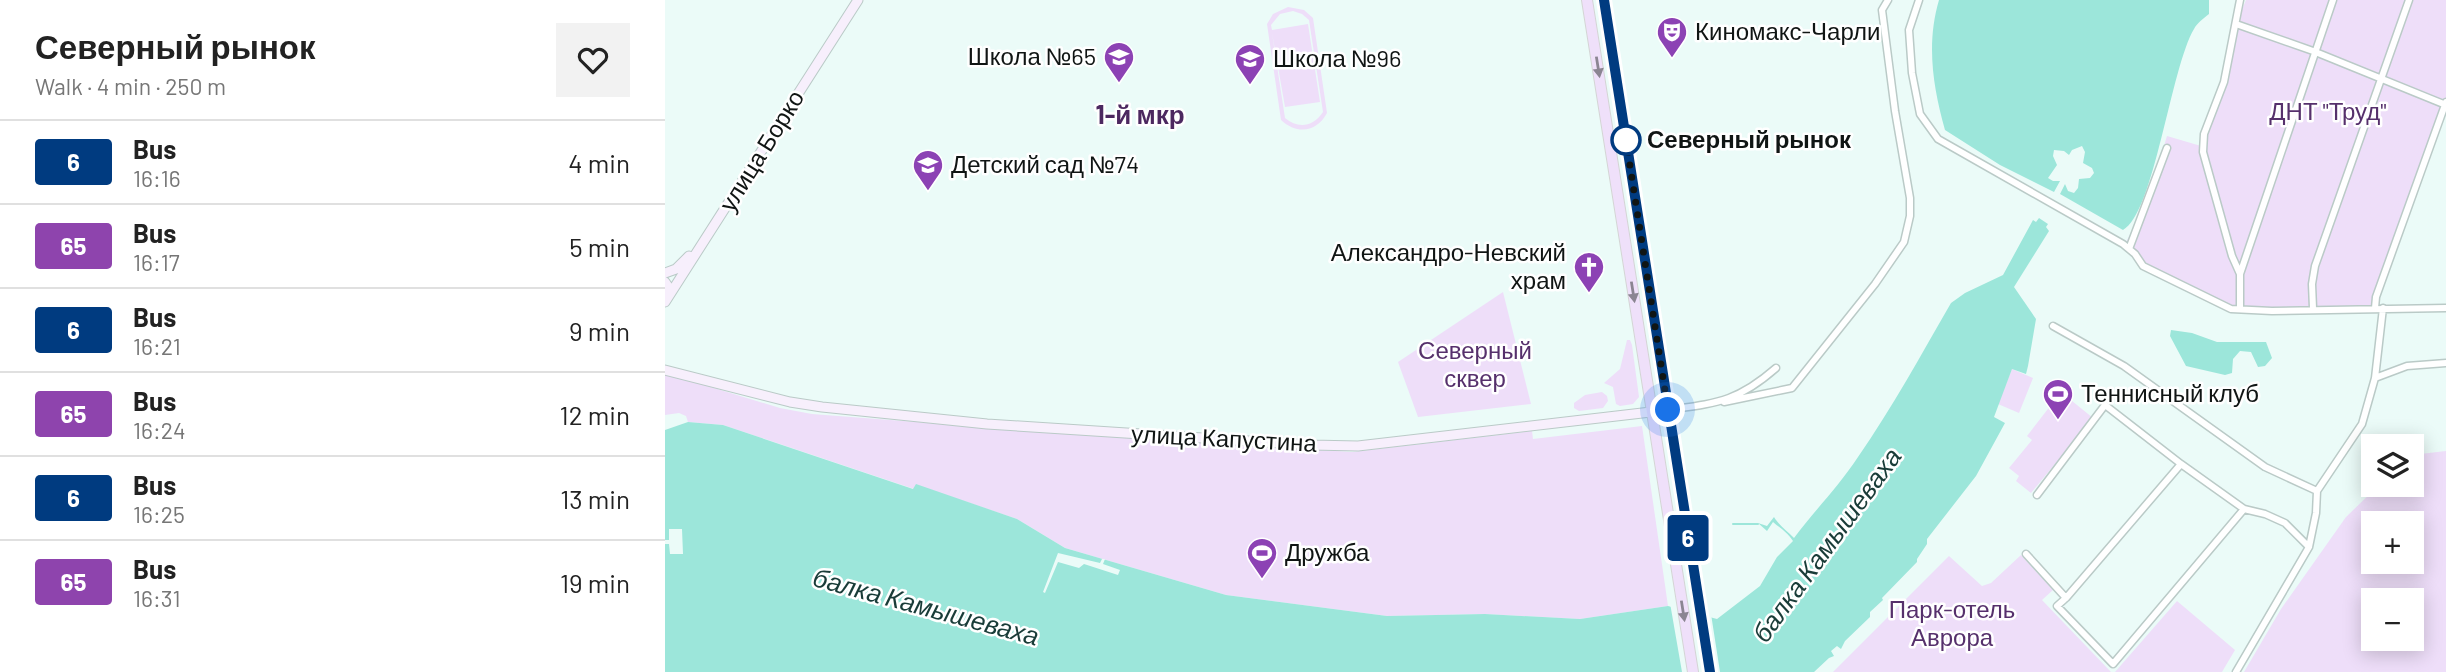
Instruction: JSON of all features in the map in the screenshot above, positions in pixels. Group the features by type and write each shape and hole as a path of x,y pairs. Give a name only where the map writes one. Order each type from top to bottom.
{"main road":[{"path":"1587,0 1693,672"},
{"path":"1604,0 1710,672"}],"street":[{"name":"улица Борко","path":"665,273 683,263 852,0"},
{"name":"улица Борко","path":"667,298 858,0"},
{"path":"1724,402 1792,388 1875,284 1904,242 1910,216 1910,198 1882,10 1888,0"},
{"path":"1919,0 1909,30 1912,73 1920,114 1938,139 2129,249 2136,254 2143,266 2231,309 2272,311 2446,307"},
{"path":"2240,274 2232,256 2203,152 2204,134 2224,82 2228,52 2241,0"},
{"path":"2240,308 2240,274 2313,51 2333,0"},
{"path":"2313,308 2312,284 2315,266 2409,0"},
{"path":"2236,24 2313,51 2446,104 2375,307"},
{"path":"2129,249 2168,148"},
{"path":"665,282 669,288 667,298"},
{"path":"2236,672 2309,547 2316,513 2317,491 2362,424 2375,378 2383,307"},
{"path":"2053,326 2124,366 2265,467 2317,491"},
{"path":"2375,378 2407,366 2446,363"},
{"name":"улица Капустина","path":"665,370 790,402 822,407 987,424 1358,446 1724,402 1755,386 1776,368"},
{"path":"2037,495 2105,405 2244,509 2285,523 2309,547"},
{"path":"2181,464 2057,606 2113,664 2244,509"},
{"path":"2026,554 2066,598"}],"green space":[{"name":"ДНТ \"Труд\"","path":"2246,0 2446,0 2446,108 2372,306 2280,308 2222,305 2149,271 2125,244 2146,204 2167,136 2201,146 2230,62 2239,17"},
{"path":"1288,7 1304,10 1313,18 1327,113 1312,128 1294,128 1281,120 1267,24 1273,14","holes":["1293,11 1309,20 1323,112 1315,121 1305,125 1295,124 1285,118 1272,33 1285,107 1320,102 1308,24 1272,30 1271,25 1280,14"]},
{"name":"Северный сквер","path":"1503,292 1531,404 1418,417 1398,362"},
{"path":"1627,340 1630,340 1632,345 1639,397 1633,404 1620,406 1616,404 1613,387 1604,383 1620,369"},
{"path":"2012,369 2033,378 2019,413 1998,404"},
{"name":"Дружба","path":"665,373 780,408 812,414 1352,452 1532,431 1533,439 1642,426 1668,606 1580,619 1485,614 1387,616 1226,595 1065,548 1017,519 916,485 914,489 723,425 688,422 686,416 679,413 665,415"},
{"path":"1602,392 1608,401 1603,408 1579,411 1574,408 1574,403 1585,395"},
{"path":"2061,392 2093,418 2031,493 2016,481 2019,476 2009,468 2032,440 2027,436"},
{"path":"2446,451 2446,672 2244,672 2281,609 2346,517 2367,497 2424,497 2424,454"},
{"name":"Парк-отель Аврора","path":"2021,555 2053,590 2042,600 2111,672 1833,672 1949,556 1982,586 1991,583"},
{"path":"2177,601 2235,650 2222,672 2115,672"}],"water":[{"path":"1939,0 2209,0 2209,14 2195,27 2186,48 2144,197 2134,218 2123,230 2060,194 2065,184 2068,191 2074,193 2079,179 2090,178 2094,173 2092,168 2083,163 2085,152 2082,146 2072,150 2069,155 2064,151 2054,150 2053,156 2057,165 2048,178 2060,181 2054,192 2000,165 1945,130 1937,98 1932,49"},
{"name":"балка Камышеваха","path":"2039,218 2048,224 2046,227 2049,231 2014,287 2036,319 2026,374 2012,369 1994,417 2005,423 1976,476 1927,539 1917,562 1882,598 1870,612 1870,617 1845,641 1841,649 1837,646 1831,651 1834,656 1814,672 665,672 665,544 669,544 670,554 683,554 682,529 669,529 669,540 665,540 665,430 688,422 723,425 913,489 916,484 1017,519 1065,548 1226,595 1387,616 1485,614 1580,619 1668,606 1717,619 1760,586 1777,557 1793,541 1773,522 1767,531 1758,523 1767,526 1774,517 1794,538 1843,478 1871,438 1951,303 1965,293 2003,275 2033,220 2036,222"},
{"path":"2171,330 2192,333 2217,342 2266,342 2272,358 2265,366 2258,367 2251,352 2240,351 2233,359 2232,373 2225,375 2186,366 2170,336"}],"pier":[{"path":"1058,553 1100,563 1105,559 1103,564 1120,570 1118,575 1084,564 1079,568 1058,562 1045,593 1043,592"},
{"path":"1670,603 1711,614 1720,672 1682,672"}],"waterway":[{"path":"1733,524 1758,524"}],"bus line":[{"name":"6","path":"1604,0 1710,672"}],"place":[{"name":"Киномакс-Чарли","path":"1672,59"},
{"name":"Школа №65","path":"1119,84"},
{"name":"Школа №96","path":"1250,86"},
{"name":"Северный рынок","path":"1626,140"},
{"name":"Детский сад №74","path":"928,192"},
{"name":"Александро-Невский храм","path":"1589,294"},
{"name":"Теннисный клуб","path":"2058,421"},
{"name":"Дружба","path":"1262,580"}],"district":[{"name":"1-й мкр","path":"1140,115"}],"route":[{"path":"1626,140 1668,410"}]}
